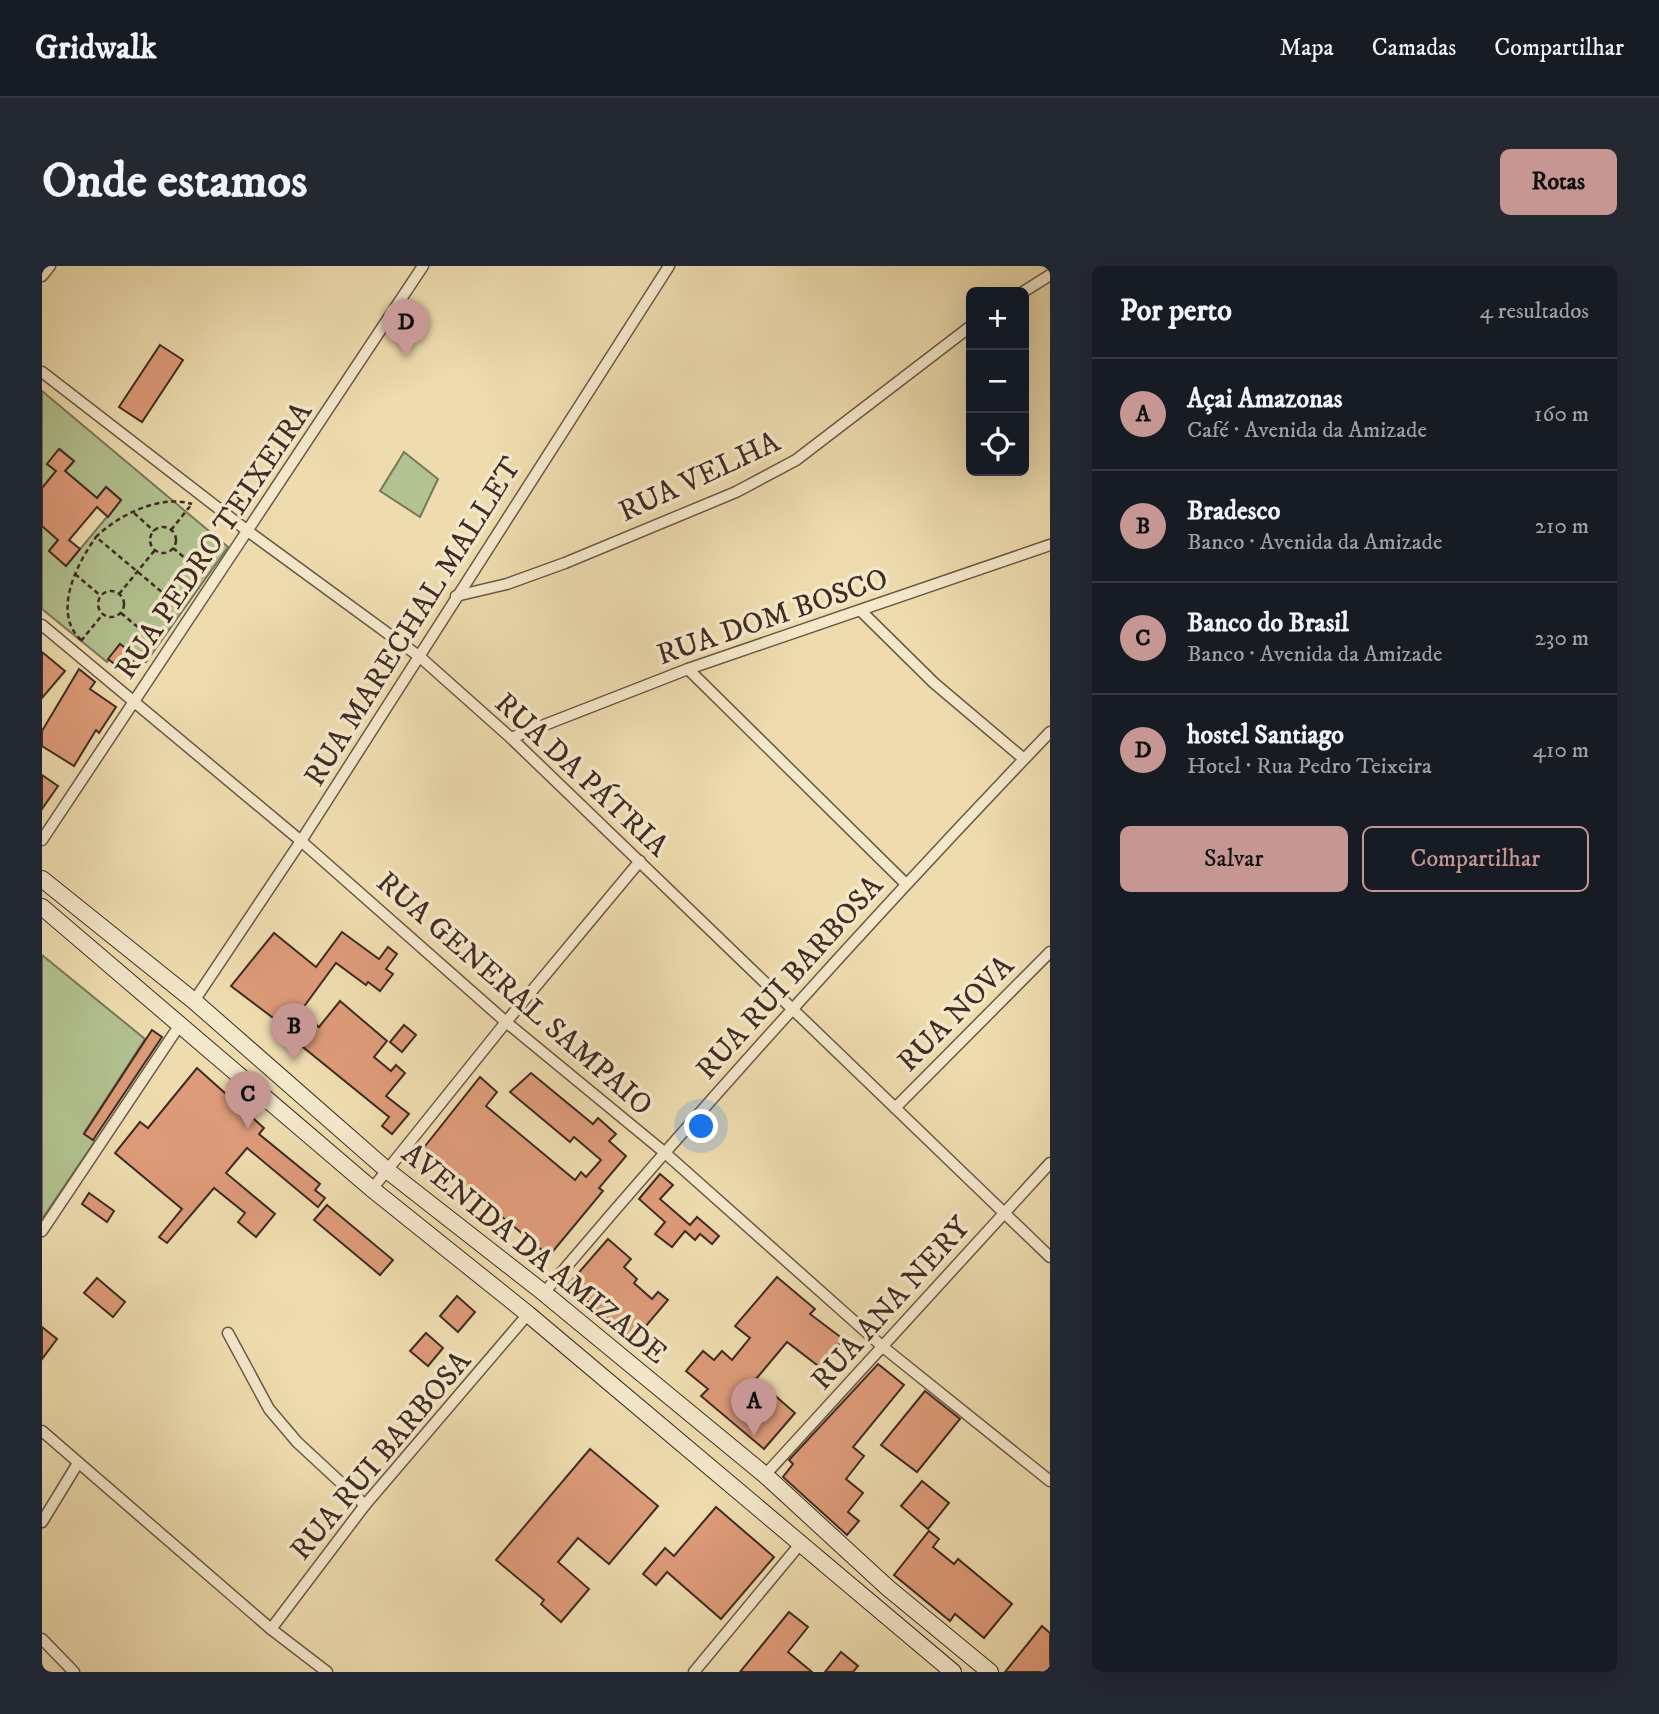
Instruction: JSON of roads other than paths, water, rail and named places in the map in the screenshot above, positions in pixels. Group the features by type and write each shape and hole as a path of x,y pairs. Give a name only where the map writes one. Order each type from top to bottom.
{"main road":[{"name":"AVENIDA DA AMIZADE","path":"42,879 194,1000 388,1171 544,1293 725,1445 765,1475 888,1588 990,1672"},
{"name":"AVENIDA DA AMIZADE","path":"42,907 286,1112 373,1189 528,1314 953,1672"},
{"path":"119,971 129,948"},
{"path":"286,1112 301,1094"},
{"path":"708,1467 725,1445"}],"street":[{"path":"42,276 50,266"},
{"name":"RUA PEDRO TEIXEIRA","path":"42,841 423,266"},
{"name":"RUA MARECHAL MALLET","path":"194,1000 301,841 669,266"},
{"path":"1029,288 1050,275"},
{"name":"RUA VELHA","path":"456,596 507,584 565,563 736,492 796,460 966,330"},
{"name":"RUA DA PÁTRIA","path":"42,372 249,532 419,657 511,738 1050,1257"},
{"name":"RUA DOM BOSCO","path":"511,738 688,669 1050,545"},
{"path":"861,611 934,683 1024,759"},
{"name":"RUA GENERAL SAMPAIO","path":"42,625 301,841 506,1022 664,1152 883,1347 1050,1481"},
{"path":"688,669 906,884"},
{"name":"RUA RUI BARBOSA","path":"544,1293 664,1152 906,884 1050,732"},
{"path":"373,1189 506,1022 640,861"},
{"name":"RUA NOVA","path":"895,1108 1050,952"},
{"path":"42,1231 181,1023"},
{"name":"RUA ANA NERY","path":"765,1475 1050,1163"},
{"name":"RUA RUI BARBOSA","path":"271,1629 365,1505 528,1314"},
{"path":"229,1333 269,1409 297,1442 365,1505"},
{"path":"42,1431 271,1629 327,1672"},
{"path":"42,1522 78,1463"},
{"path":"694,1672 801,1543"},
{"path":"42,1639 74,1672"}],"place":[{"name":"hostel Santiago","path":"406,357"},
{"name":"Bradesco","path":"294,1061"},
{"name":"Banco do Brasil","path":"248,1129"},
{"name":"Açai Amazonas","path":"754,1436"}]}
